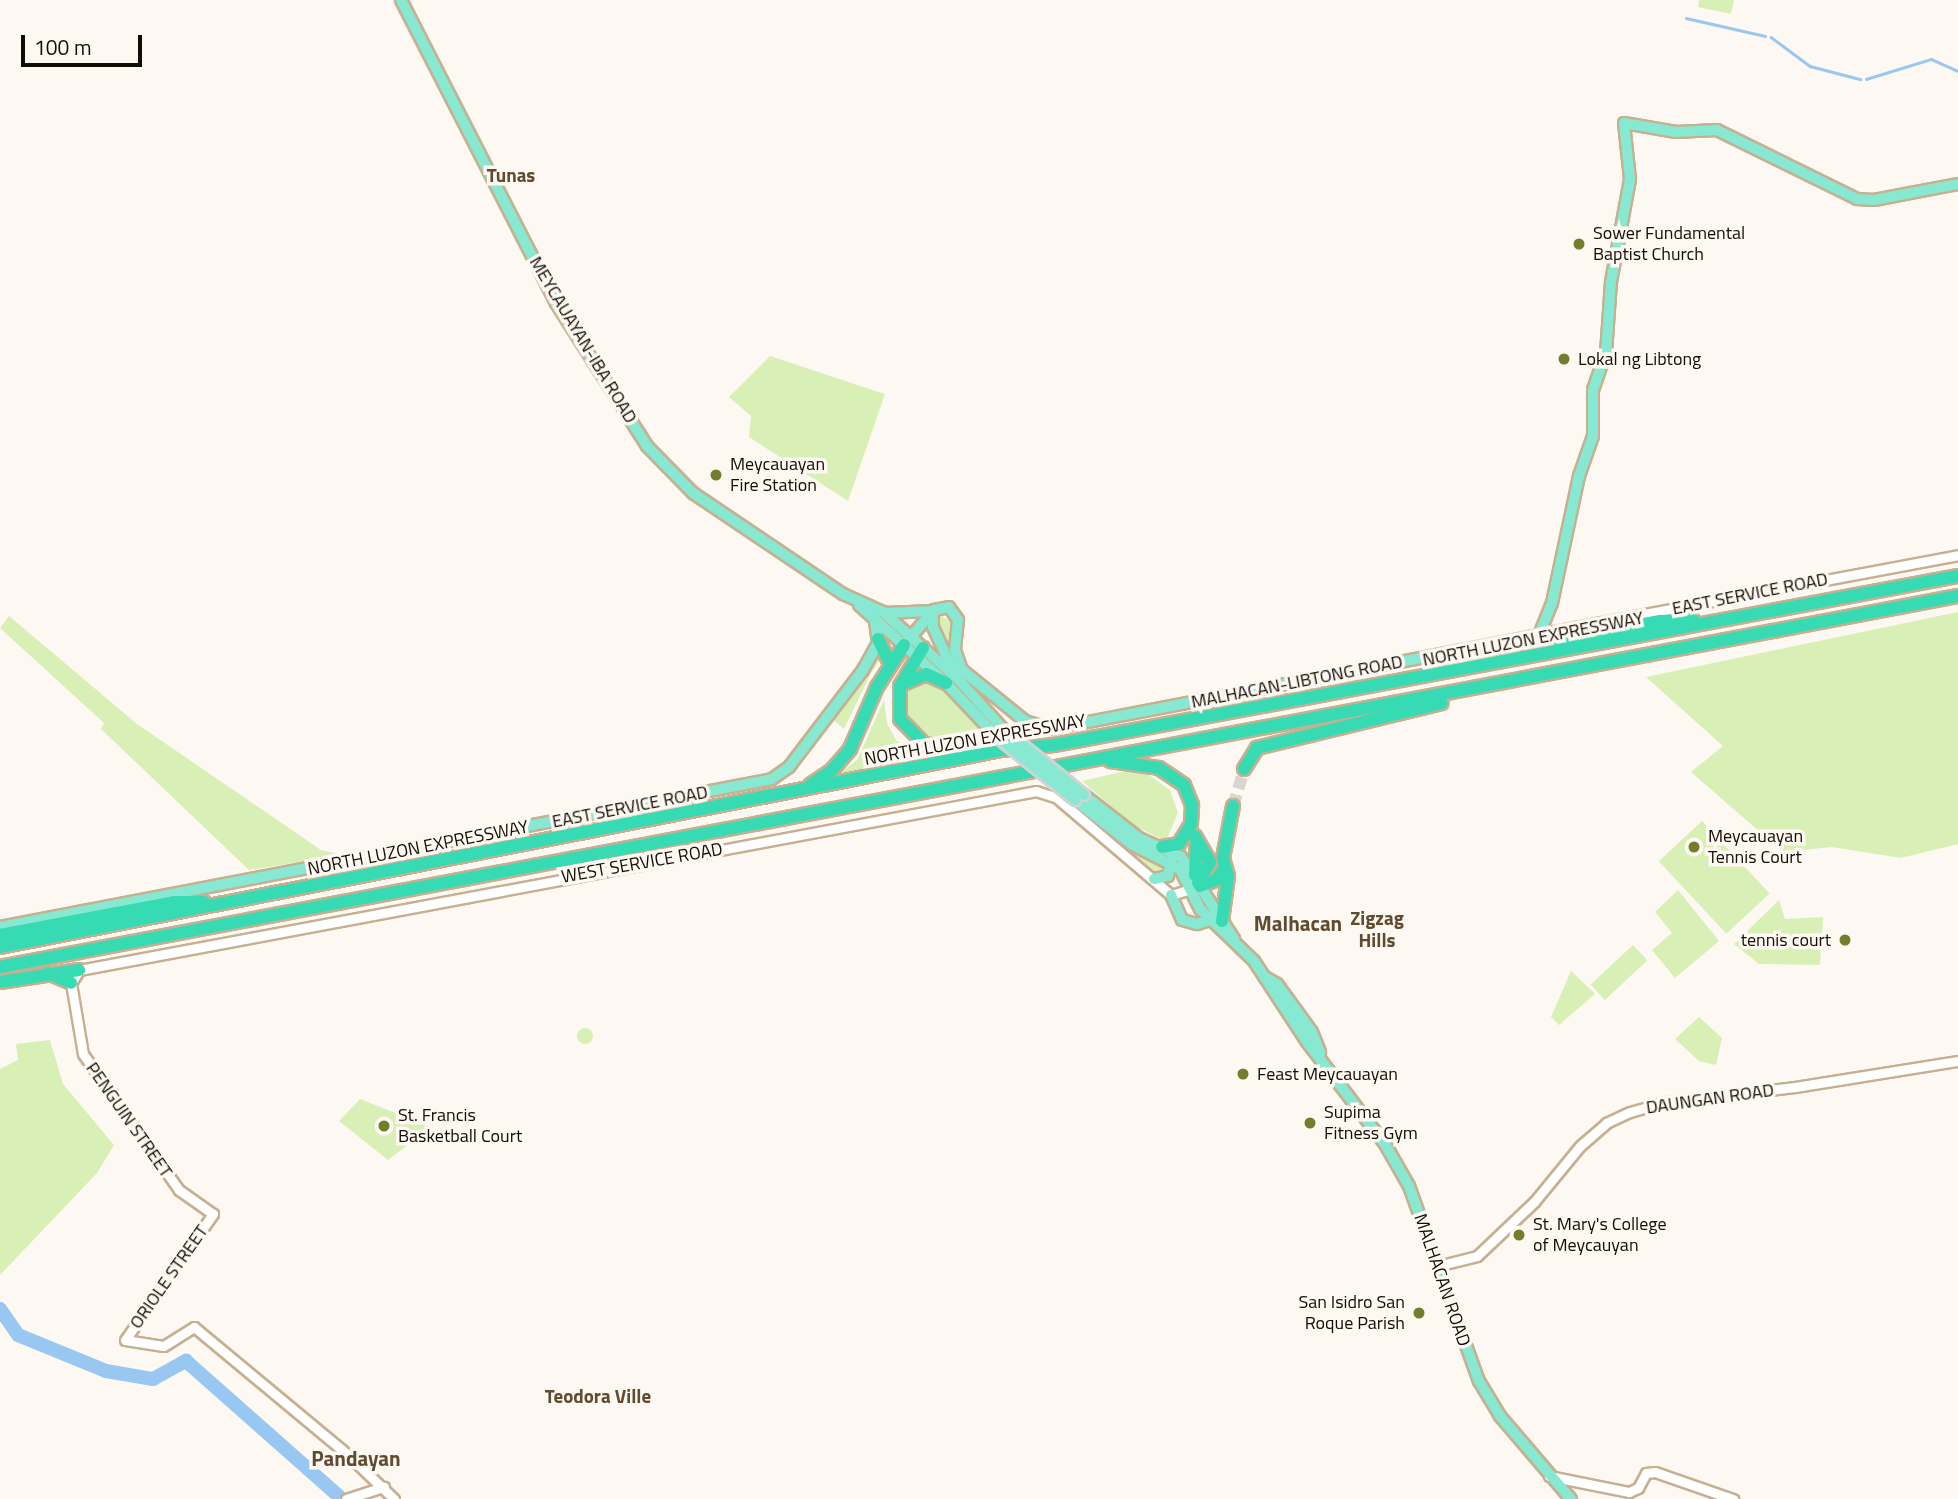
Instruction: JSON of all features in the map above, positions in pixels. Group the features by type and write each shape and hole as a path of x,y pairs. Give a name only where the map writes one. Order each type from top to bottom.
{"highway":[{"name":"NORTH LUZON EXPRESSWAY","path":"0,947 1001,750 1054,745 1958,576"},
{"path":"0,967 1496,686 1958,596"},
{"path":"1537,635 1558,639 1660,621 1736,618"},
{"path":"797,791 816,782 842,760 890,664 907,641"},
{"path":"882,644 890,664"},
{"path":"920,652 900,686 900,719 920,741 958,751 1001,750"},
{"path":"900,686 922,675 952,681"},
{"path":"1244,769 1257,748 1397,717 1496,686"},
{"path":"1093,760 1145,765 1173,775 1190,797 1193,830 1210,862 1196,883"},
{"path":"1196,883 1216,880 1224,867 1233,806"},
{"path":"1162,847 1179,844 1193,830"},
{"path":"1216,920 1228,876 1224,867"},
{"path":"0,935 174,902 236,902"},
{"path":"0,982 79,970"},
{"path":"48,973 71,983"}],"main road":[{"name":"MEYCAUAYAN-IBA ROAD","path":"401,0 556,303 647,446 693,494 856,601 907,641"},
{"path":"1537,635 1596,420 1594,390 1606,353 1611,282 1630,179 1624,123 1676,132 1717,130 1857,199 1874,200 1958,184"},
{"path":"882,644 879,617 936,609"},
{"path":"907,641 936,609"},
{"path":"936,609 933,627 952,681"},
{"name":"MALHACAN-LIBTONG ROAD","path":"936,609 951,609 957,617 955,650 962,670 1025,721 1052,729 1537,635"},
{"name":"EAST SERVICE ROAD","path":"0,927 764,782 789,767 882,644 907,641"},
{"name":"MALHACAN ROAD","path":"907,641 952,681 1000,733 1131,844 1171,861 1196,883"},
{"name":"MALHACAN ROAD","path":"1079,798 1139,838 1181,857 1216,920 1265,977 1307,1042 1321,1055 1398,1166 1479,1381 1500,1416 1548,1476 1571,1499"},
{"path":"1154,879 1168,876 1171,861"},
{"path":"1171,895 1184,922 1216,920"}],"street":[{"name":"EAST SERVICE ROAD","path":"1537,635 1958,555"},
{"name":"WEST SERVICE ROAD","path":"79,970 1036,792 1058,798 1112,849 1154,879 1171,895"},
{"path":"1171,895 1196,883"},
{"path":"71,983 79,970"},
{"name":"PENGUIN STREET","path":"71,983 83,1054 179,1190 213,1214"},
{"name":"DAUNGAN ROAD","path":"1437,1266 1477,1256 1534,1202 1580,1146 1606,1123 1630,1112 1666,1102 1795,1087 1958,1061"},
{"name":"ORIOLE STREET","path":"213,1214 125,1340 155,1347 194,1327 384,1487"},
{"path":"1548,1476 1629,1492 1638,1488 1646,1473 1655,1472 1733,1499"},
{"path":"348,1497 384,1487 394,1499"}],"green space":[{"path":"1699,0 1734,0 1731,14 1698,7"},
{"path":"770,356 885,394 848,501 749,437 751,416 729,397"},
{"path":"1958,612 1958,844 1901,858 1832,847 1783,852 1691,772 1723,746 1646,677"},
{"path":"940,615 950,621 949,659 935,625"},
{"path":"9,616 137,724 321,850 343,855 249,870 101,729 104,723 0,628"},
{"path":"883,656 871,673 844,729 831,718 876,657"},
{"path":"925,680 940,685 985,733 959,742 932,743 903,718 905,688"},
{"path":"884,700 887,723 896,740 925,758 837,775 857,760"},
{"path":"1130,770 1146,773 1170,790 1178,813 1166,841 1134,826 1082,781"},
{"path":"1702,821 1770,893 1726,934 1659,861"},
{"path":"1099,829 1164,864 1165,873 1156,875"},
{"path":"1678,890 1719,941 1675,978 1652,950 1672,933 1655,912"},
{"path":"1779,900 1785,919 1823,917 1820,965 1759,964 1734,944"},
{"path":"1633,945 1647,960 1605,1000 1591,985"},
{"path":"1571,971 1595,994 1559,1025 1551,1017"},
{"path":"1699,1017 1722,1038 1716,1065 1699,1061 1675,1039"},
{"path":"585,1028 591,1030 591,1042 585,1044 579,1042 577,1036 579,1030"},
{"path":"50,1040 63,1084 114,1145 97,1173 0,1275 0,1069 18,1060 16,1044"},
{"path":"360,1099 431,1127 388,1160 339,1121"}],"waterway":[{"path":"1686,18 1765,36"},
{"path":"1771,37 1810,66 1860,79"},
{"path":"1866,79 1931,59 1958,71"},
{"path":"0,1309 18,1335 106,1371 153,1379 186,1361 342,1499"}],"tunnel":[{"path":"1233,806 1244,769"}],"place":[{"name":"Sower Fundamental Baptist Church","path":"1579,244"},
{"name":"Lokal ng Libtong","path":"1564,359"},
{"name":"Meycauayan Fire Station","path":"716,475"},
{"name":"Meycauayan Tennis Court","path":"1694,847"},
{"name":"tennis court","path":"1845,940"},
{"name":"Feast Meycauayan","path":"1243,1074"},
{"name":"Supima Fitness Gym","path":"1310,1123"},
{"name":"St. Francis Basketball Court","path":"384,1126"},
{"name":"St. Mary's College of Meycauyan","path":"1519,1235"},
{"name":"San Isidro San Roque Parish","path":"1419,1313"}],"district":[{"name":"Tunas","path":"511,175"},
{"name":"Malhacan","path":"1298,923"},
{"name":"Zigzag Hills","path":"1377,929"},
{"name":"Teodora Ville","path":"598,1396"},
{"name":"Pandayan","path":"356,1458"}]}
